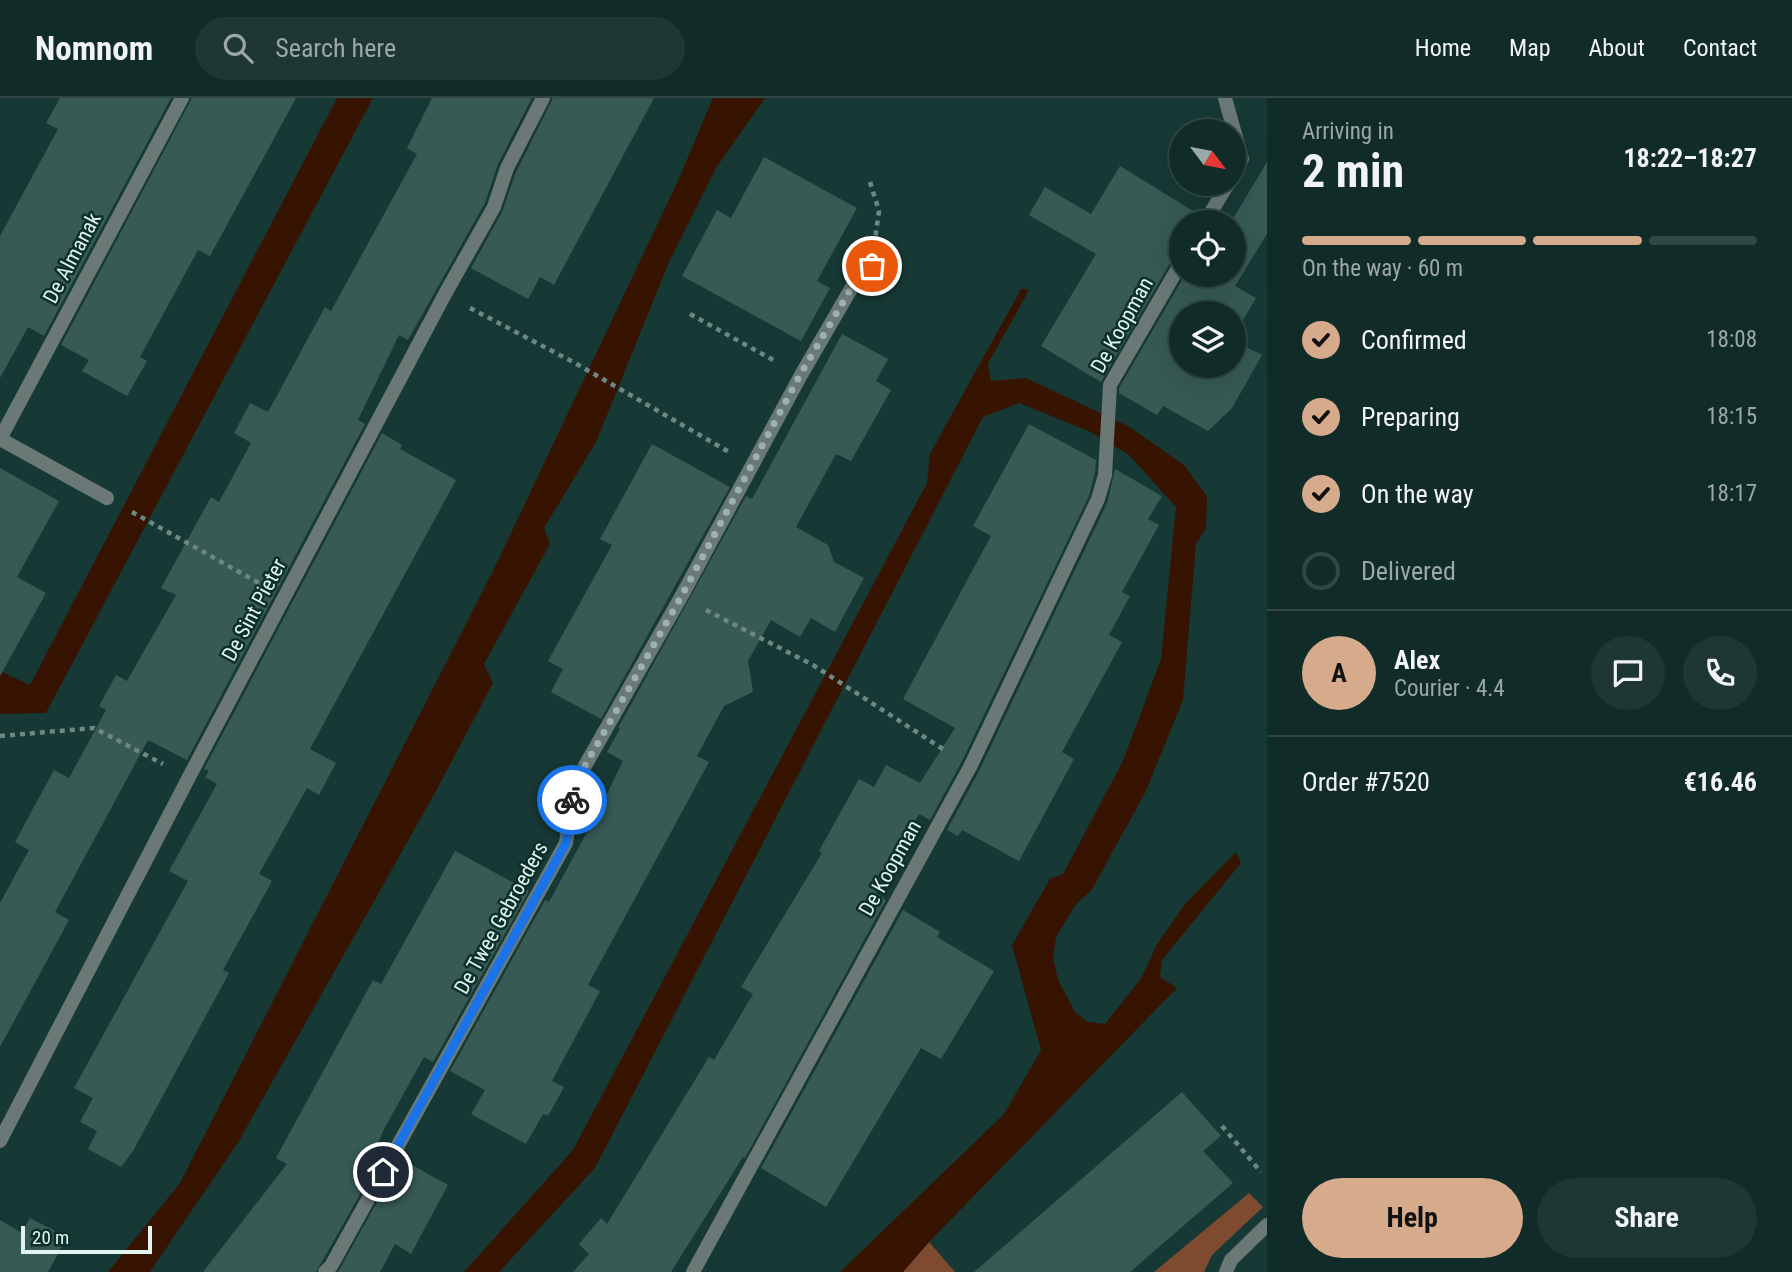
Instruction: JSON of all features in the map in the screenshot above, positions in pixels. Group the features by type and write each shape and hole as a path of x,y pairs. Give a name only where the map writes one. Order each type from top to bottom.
{"street":[{"name":"De Almanak","path":"0,439 182,98"},
{"name":"De Sint Pieter","path":"0,1141 189,777 445,294 494,207 507,168 542,98"},
{"path":"1225,98 1231,119"},
{"name":"De Twee Gebroeders","path":"325,1272 566,843 574,785 681,597 800,375 859,275 872,266"},
{"name":"De Koopman","path":"693,1272 970,767 1098,499 1105,475 1110,385 1169,284"},
{"path":"0,439 107,498"},
{"path":"1226,1272 1231,1260 1267,1226"}],"path":[{"path":"870,182 879,211 872,266"},
{"path":"445,294 575,363 751,465"},
{"path":"690,314 800,375"},
{"path":"107,498 285,597"},
{"path":"681,597 813,665 970,767"},
{"path":"0,736 94,728 189,777"},
{"path":"1222,1126 1261,1172"}],"shaded area":[{"path":"337,98 373,98 46,713 0,714 0,671 30,685"},
{"path":"713,98 765,98 716,168 669,262 596,442 544,528 550,544 484,664 493,683 436,791 239,1141 150,1272 108,1272 180,1183 493,571 677,183"},
{"path":"1021,289 1029,290 988,364 991,381 1026,378 1128,426 1184,465 1207,496 1206,528 1196,544 1183,700 1145,793 1091,891 1076,904 1056,937 1053,958 1058,980 1075,1012 1088,1022 1105,1024 1142,977 1157,944 1185,904 1236,852 1241,863 1162,960 1160,977 1177,988 929,1242 903,1272 840,1272 1004,1114 1041,1050 1012,945 1050,879 1063,874 1123,761 1161,659 1176,507 1129,455 1091,432 1019,403 983,417 595,1168 499,1272 464,1272 573,1150 927,483 930,454"},
{"path":"1249,1193 1263,1207 1212,1255 1204,1272 1154,1272"},
{"path":"929,1242 955,1272 903,1272"}],"building":[{"path":"60,98 171,98 44,336 28,327 0,378 0,236 58,129 46,123"},
{"path":"192,98 296,98 210,256 198,250 140,357 147,361 127,396 82,371 89,360 61,345"},
{"path":"432,98 532,98 498,164 485,203 408,340 399,335 358,420 365,424 187,760 148,740 55,912 69,920 0,1047 0,903 29,850 15,842 54,770 69,778 106,710 99,706 116,675 127,681 176,595 161,588 211,497 219,502 251,443 234,433 250,403 268,412 325,307 331,311 417,154 407,148"},
{"path":"553,98 654,98 554,285 540,277 528,299 471,268 502,212 516,172"},
{"path":"764,157 857,208 817,281 830,288 801,341 682,276 717,210 731,218"},
{"path":"1267,162 1267,234 1246,268 1246,210 1238,210"},
{"path":"1120,166 1192,210 1169,210 1169,265 1101,382 1041,346 1096,254 1029,215 1045,187 1091,214"},
{"path":"1178,287 1237,287 1256,298 1246,315 1246,301 1170,301"},
{"path":"1169,302 1169,378 1246,378 1246,347 1262,355 1232,408 1208,431 1163,406 1157,415 1119,393 1119,388"},
{"path":"842,334 888,359 876,381 891,390 851,461 836,454 796,527 828,545 834,562 864,578 835,632 811,618 800,637 771,620 748,661 753,692 724,706 697,756 709,762 588,985 600,991 552,1081 564,1087 548,1116 543,1114 526,1144 471,1114 485,1090 450,1071 545,900 549,902 602,804 623,761 607,752 620,729 618,728 746,496 752,499"},
{"path":"1029,424 1096,460 1095,473 1089,496 961,763 930,820 919,814 876,893 886,900 745,1158 743,1157 671,1272 573,1272 589,1254 579,1244 601,1218 607,1224 709,1057 714,1060 753,994 741,987 822,853 819,851 859,779 874,787 886,765 920,783 955,728 903,699 991,536 973,526"},
{"path":"382,433 402,445 400,449 456,480 310,749 336,763 319,795 307,788 259,874 272,881 223,970 229,973 133,1151 121,1167 88,1149 97,1131 80,1122 93,1098 74,1088 188,881 169,871 217,784 205,777 209,771 204,769"},
{"path":"652,444 730,487 601,719 551,692 563,669 548,661 612,545 600,539"},
{"path":"0,468 59,501 17,577 46,593 0,676"},
{"path":"1115,469 1162,496 1148,519 1159,525 1122,592 1130,596 1109,635 1122,642 1062,752 1074,759 1019,861 962,830 958,836 947,830 979,771 1107,503"},
{"path":"455,851 529,891 433,1062 424,1057 383,1131 377,1146 385,1150 316,1272 203,1272 287,1164 276,1158 373,980 381,984"},
{"path":"903,910 940,932 937,937 994,971 941,1059 921,1048 826,1207 761,1168"},
{"path":"1182,1092 1221,1136 1203,1151 1233,1183 1130,1272 974,1272"},
{"path":"401,1159 448,1185 411,1254 395,1244 380,1272 338,1272"},
{"path":"30,1218 67,1237 48,1272 0,1272 0,1220 22,1233"}],"way so far":[{"path":"572,800 574,785 681,597 800,375 859,275 872,266"}],"route":[{"path":"383,1172 566,843 572,800"}]}
